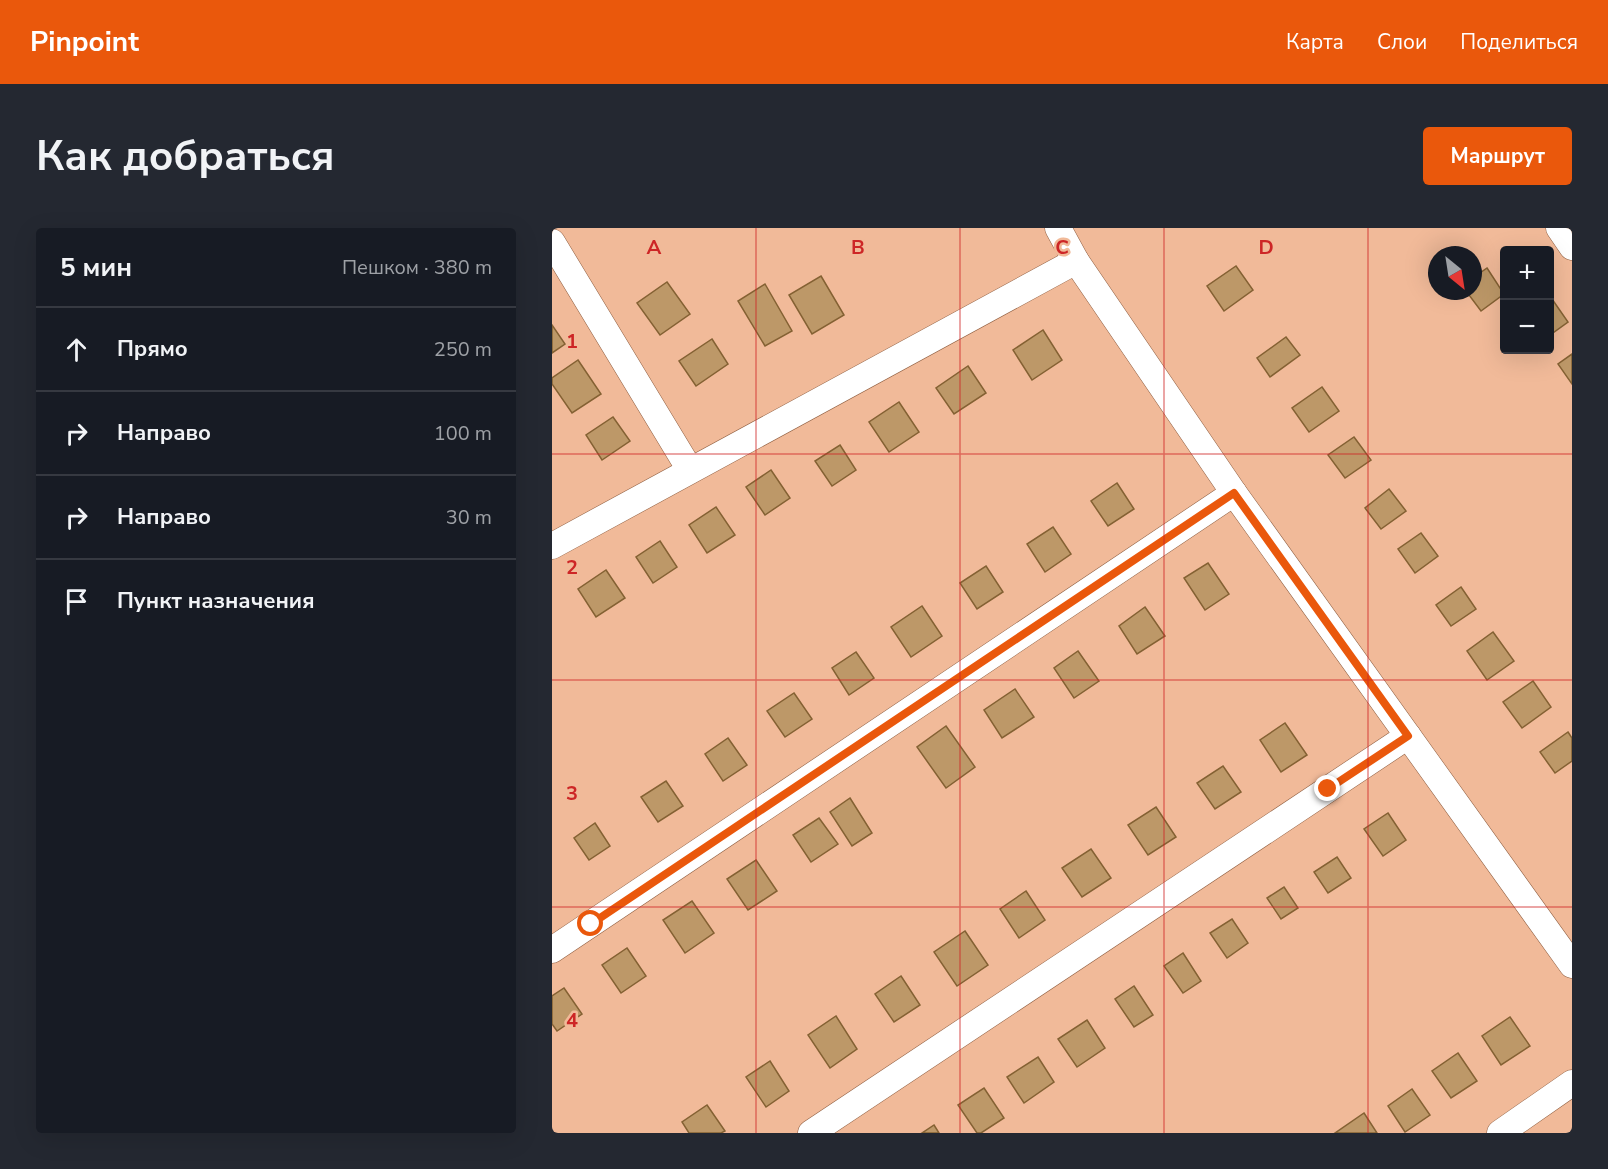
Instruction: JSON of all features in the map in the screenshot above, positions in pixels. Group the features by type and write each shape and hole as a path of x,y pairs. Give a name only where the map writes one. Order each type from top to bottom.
{"street":[{"path":"1058,228 1076,261 1234,493 1572,965"},
{"path":"1559,228 1572,247"},
{"path":"552,242 690,470"},
{"path":"552,546 1076,261"},
{"path":"552,950 1234,493"},
{"path":"811,1133 1408,736"},
{"path":"1500,1133 1572,1083"}],"building":[{"path":"1236,266 1253,290 1224,311 1207,286"},
{"path":"1487,268 1500,288 1500,297 1481,311 1473,300 1482,300 1482,272"},
{"path":"821,276 844,315 812,334 789,295"},
{"path":"667,282 690,314 660,335 637,303"},
{"path":"765,284 792,331 765,346 738,301"},
{"path":"1554,302 1568,322 1554,332"},
{"path":"552,325 565,344 552,353"},
{"path":"1043,330 1062,360 1032,380 1013,350"},
{"path":"1286,337 1300,355 1270,377 1257,358"},
{"path":"712,339 728,364 696,386 679,361"},
{"path":"1572,354 1572,384 1558,364"},
{"path":"578,360 601,394 572,413 552,384 552,378"},
{"path":"968,366 986,393 954,414 936,388"},
{"path":"1322,387 1339,411 1309,432 1292,408"},
{"path":"899,402 919,432 889,452 869,422"},
{"path":"613,417 630,441 602,460 586,435"},
{"path":"1354,437 1371,460 1345,478 1328,455"},
{"path":"840,445 856,470 832,486 815,461"},
{"path":"771,470 790,498 765,515 746,487"},
{"path":"1117,483 1134,509 1108,526 1091,501"},
{"path":"1389,489 1406,511 1381,529 1365,508"},
{"path":"716,507 735,535 707,553 689,525"},
{"path":"1053,527 1071,554 1045,572 1027,544"},
{"path":"1421,533 1438,556 1415,573 1398,549"},
{"path":"660,541 677,567 653,583 636,557"},
{"path":"1208,563 1229,594 1205,610 1184,578"},
{"path":"986,566 1003,592 977,609 960,583"},
{"path":"606,570 625,598 596,617 578,589"},
{"path":"1461,587 1476,609 1451,626 1436,605"},
{"path":"922,606 942,636 911,657 891,627"},
{"path":"1145,607 1165,636 1137,654 1119,626"},
{"path":"1493,632 1514,661 1487,680 1467,651"},
{"path":"1078,651 1099,681 1074,698 1054,668"},
{"path":"856,652 874,678 849,695 832,668"},
{"path":"1533,681 1551,707 1522,728 1503,702"},
{"path":"1015,689 1034,717 1002,738 984,710"},
{"path":"794,693 812,719 785,737 767,711"},
{"path":"1285,723 1307,755 1281,772 1260,740"},
{"path":"946,726 975,767 946,788 917,747"},
{"path":"1568,732 1572,738 1572,761 1555,773 1540,752"},
{"path":"728,738 747,765 723,781 705,754"},
{"path":"1223,766 1241,792 1215,809 1197,783"},
{"path":"666,781 683,806 658,822 641,797"},
{"path":"850,798 872,833 852,846 830,812"},
{"path":"1156,807 1176,837 1148,855 1128,825"},
{"path":"1388,813 1406,840 1383,856 1364,829"},
{"path":"819,818 838,844 811,862 793,835"},
{"path":"595,823 610,846 589,860 574,838"},
{"path":"1091,849 1111,878 1082,897 1062,868"},
{"path":"1337,857 1351,878 1328,893 1314,872"},
{"path":"756,860 777,891 748,910 727,879"},
{"path":"1284,887 1298,908 1281,919 1267,898"},
{"path":"1026,891 1045,920 1019,938 1000,909"},
{"path":"692,901 714,933 685,953 663,920"},
{"path":"1232,919 1248,943 1227,958 1210,933"},
{"path":"965,931 988,965 957,986 934,952"},
{"path":"627,948 646,976 621,993 602,965"},
{"path":"1183,953 1201,981 1183,993 1164,966"},
{"path":"901,976 920,1005 894,1022 875,994"},
{"path":"1134,986 1153,1015 1134,1027 1115,999"},
{"path":"564,988 582,1014 557,1031 552,1024 552,996"},
{"path":"836,1016 857,1049 830,1068 808,1035"},
{"path":"1510,1017 1530,1046 1501,1065 1482,1036"},
{"path":"1087,1020 1105,1048 1077,1067 1058,1039"},
{"path":"1458,1053 1477,1081 1451,1098 1432,1071"},
{"path":"1038,1057 1054,1082 1024,1103 1007,1077"},
{"path":"770,1061 789,1091 766,1107 746,1077"},
{"path":"984,1088 1004,1118 981,1133 977,1133 958,1105"},
{"path":"1412,1089 1430,1115 1405,1132 1388,1106"},
{"path":"707,1105 725,1131 689,1133 682,1122"},
{"path":"1364,1113 1377,1133 1335,1133"},
{"path":"934,1125 939,1133 922,1133"}],"route":[{"path":"591,924 1234,493 1408,736 1328,789"}]}
